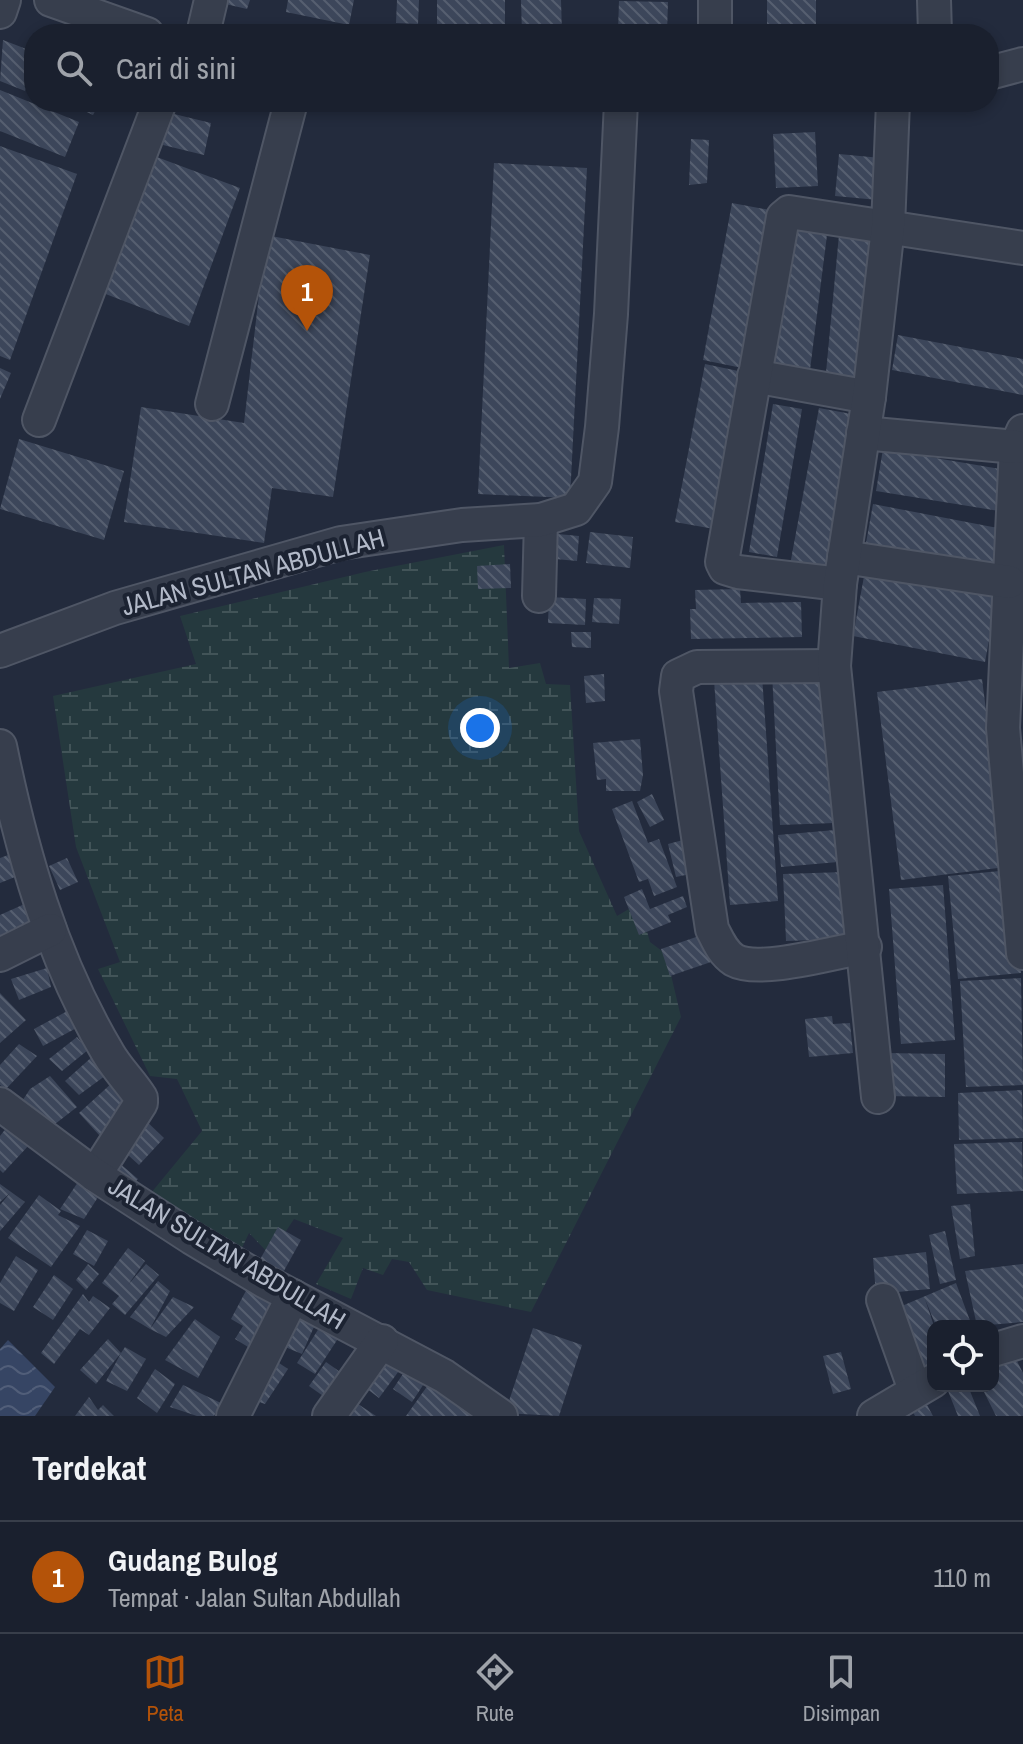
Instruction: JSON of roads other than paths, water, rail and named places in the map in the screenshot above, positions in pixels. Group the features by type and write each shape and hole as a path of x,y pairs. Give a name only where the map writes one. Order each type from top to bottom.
{"street":[{"path":"0,12 4,0"},
{"path":"51,0 119,24"},
{"path":"205,24 211,0"},
{"path":"715,0 715,24"},
{"path":"934,0 935,24"},
{"path":"999,70 1023,64"},
{"path":"39,420 156,112"},
{"path":"212,404 288,112"},
{"name":"JALAN SULTAN ABDULLAH","path":"0,651 115,608 341,543 462,525 541,520 576,509 595,482 611,314 621,112"},
{"path":"878,1097 834,666 842,570 869,397 888,227 893,112"},
{"path":"1009,582 842,570 738,572 723,566 722,556 785,214 827,215 1023,248"},
{"path":"754,376 869,397"},
{"path":"863,433 1020,439 1009,582 1003,728 1023,953"},
{"path":"539,596 541,520"},
{"path":"834,666 697,667 678,676 676,691 712,929 722,949 733,960 751,966 865,947"},
{"path":"0,746 17,830 50,930 109,1055 141,1098 141,1103 95,1175"},
{"path":"0,955 50,930"},
{"name":"JALAN SULTAN ABDULLAH","path":"0,1104 95,1175 192,1238 444,1376 501,1416"},
{"path":"233,1416 293,1296"},
{"path":"874,1416 924,1386 883,1300"},
{"path":"329,1416 382,1341"},
{"path":"999,1348 1023,1341"}],"water":[{"path":"8,1340 55,1387 35,1416 0,1416 0,1349"}],"place":[{"name":"Gudang Bulog","path":"307,331"}]}
